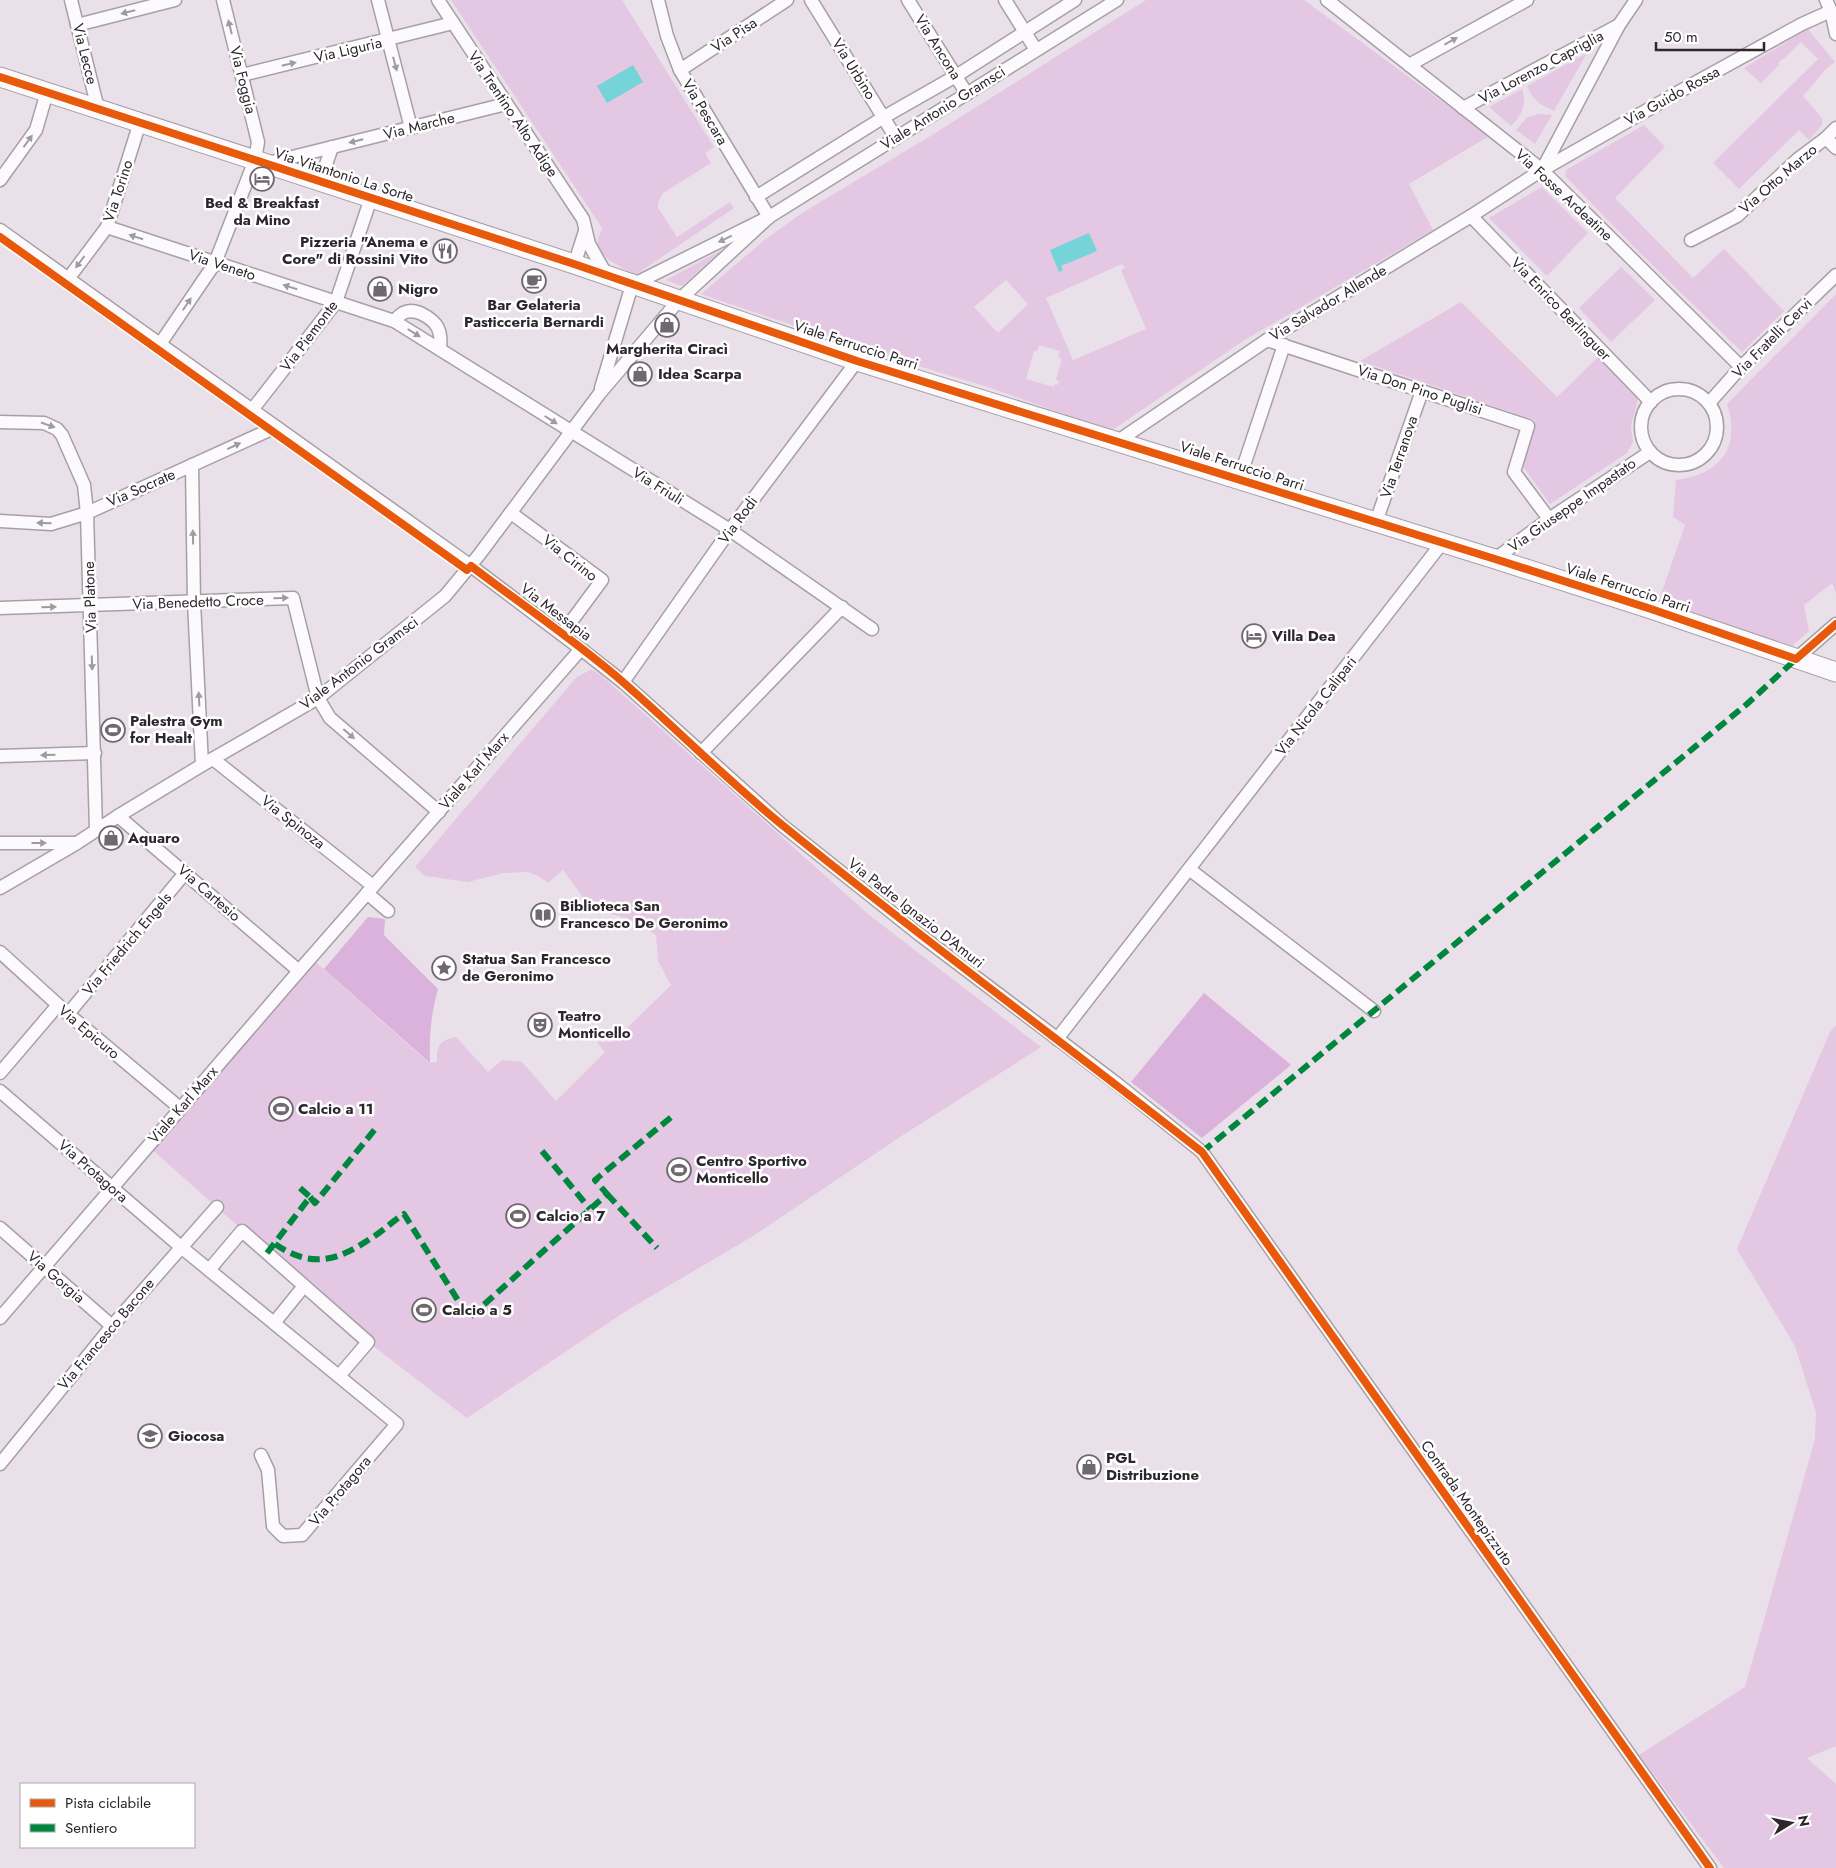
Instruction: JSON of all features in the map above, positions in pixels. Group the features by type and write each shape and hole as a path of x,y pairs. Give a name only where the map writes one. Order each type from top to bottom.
{"street":[{"name":"Via Lecce","path":"71,0 98,109"},
{"path":"77,25 175,0"},
{"name":"Via Foggia","path":"160,344 215,262 261,162 258,142 223,0"},
{"path":"378,0 411,128"},
{"name":"Via Trentino Alto Adige","path":"438,0 578,210 586,229 589,244 608,276"},
{"name":"Via Pescara","path":"658,0 667,36 680,70 769,217"},
{"name":"Via Pisa","path":"680,70 788,0"},
{"name":"Via Urbino","path":"811,0 896,138"},
{"name":"Via Ancona","path":"908,0 967,94"},
{"path":"1005,0 1036,50"},
{"name":"Viale Antonio Gramsci","path":"756,197 884,117 956,76 1075,0"},
{"name":"Viale Antonio Gramsci","path":"600,393 632,285 769,217 1117,0"},
{"name":"Via Fosse Ardeatine","path":"1328,0 1542,170 1741,368"},
{"path":"1409,65 1527,0"},
{"path":"1542,170 1619,25 1636,0"},
{"path":"1829,6 1836,34"},
{"name":"Via Guido Rossa","path":"1542,170 1802,24 1829,6"},
{"name":"Via Liguria","path":"242,75 453,23"},
{"name":"Via Lorenzo Capriglia","path":"1464,108 1619,25"},
{"name":"Via Vitantonio La Sorte","path":"0,77 679,300"},
{"path":"0,180 36,130 48,92"},
{"name":"Via Marche","path":"261,162 332,147 506,104"},
{"name":"Via Torino","path":"68,279 106,227 140,122"},
{"name":"Via Otto Marzo","path":"1691,240 1737,216 1798,159 1836,128"},
{"path":"1826,138 1836,148"},
{"path":"320,182 332,147"},
{"name":"Via Salvador Allende","path":"1118,441 1267,340 1471,216 1542,170"},
{"name":"Via Piemonte","path":"252,410 336,302 371,198"},
{"name":"Via Enrico Berlinguer","path":"1471,216 1650,402"},
{"name":"Viale Antonio Gramsci","path":"0,888 318,698 445,596 471,566 600,393 679,300 769,217"},
{"name":"Via Veneto","path":"106,227 336,302"},
{"path":"573,264 578,256 586,229"},
{"name":"Via Messapia","path":"0,230 471,566 623,682"},
{"name":"Via Fratelli Cervi","path":"1709,403 1741,368 1836,275"},
{"name":"Viale Ferruccio Parri","path":"679,300 857,361 1495,559 1651,609 1836,672"},
{"name":"Via Friuli","path":"336,302 394,321 440,349 730,530 842,607 872,630"},
{"path":"394,321 404,312 415,311 433,320 439,331 440,349"},
{"name":"Via Don Pino Puglisi","path":"1267,340 1528,426 1514,472 1549,519"},
{"path":"1239,480 1284,345"},
{"name":"Via Rodi","path":"623,682 730,530 857,361"},
{"path":"1675,389 1694,392 1709,403 1714,410 1718,428 1716,438 1707,453 1700,459 1683,465 1665,463 1650,452 1642,436 1641,427 1645,410 1650,402 1666,391 1675,389"},
{"name":"Via Terranova","path":"1376,522 1422,391"},
{"name":"Via Platone","path":"0,422 44,423 57,429 84,485 87,513 96,830"},
{"name":"Via Socrate","path":"0,521 51,524 87,513 276,427"},
{"name":"Via Giuseppe Impastato","path":"1495,559 1549,519 1650,452"},
{"path":"192,465 194,602 208,762"},
{"name":"Via Cirino","path":"511,513 602,580 562,634"},
{"name":"Via Nicola Calipari","path":"1057,1039 1442,543"},
{"name":"Via Benedetto Croce","path":"0,608 293,598 318,698"},
{"path":"701,753 842,607"},
{"path":"1796,659 1836,624"},
{"name":"Viale Karl Marx","path":"0,1318 370,889 581,649"},
{"name":"Via Padre Ignazio D'Amuri","path":"623,682 784,826 920,935 1202,1152"},
{"path":"318,698 330,718 439,812"},
{"path":"0,756 95,753"},
{"name":"Via Spinoza","path":"208,762 370,889"},
{"name":"Via Cartesio","path":"118,816 299,971"},
{"path":"0,843 77,843"},
{"path":"1189,869 1374,1011"},
{"name":"Via Friedrich Engels","path":"68,1014 185,873"},
{"path":"370,889 388,911"},
{"name":"Via Epicuro","path":"0,952 68,1014 180,1108"},
{"path":"0,1073 58,1005"},
{"name":"Via Protagora","path":"0,1092 181,1247 397,1424 302,1535 283,1536 273,1526 268,1470 261,1456"},
{"name":"Contrada Montepizzuto","path":"1202,1152 1710,1868"},
{"name":"Via Francesco Bacone","path":"0,1464 112,1326 216,1207"},
{"name":"Via Gorgia","path":"0,1228 112,1326"},
{"path":"209,1270 242,1231 368,1342 339,1376"},
{"path":"274,1323 304,1286"}],"shaded area":[{"path":"451,0 622,0 714,147 705,153 711,163 663,193 658,203 658,208 677,237 730,202 734,208 635,275 609,259 598,249 602,228"},
{"path":"1146,0 1304,0 1489,136 1409,184 1433,230 1243,341 1111,431 982,385 877,353 701,294 767,238 802,213 932,135","holes":["1122,264 1125,268 1121,270 1146,329 1073,360 1046,298","1006,280 1028,304 998,333 974,307","1039,345 1060,351 1058,357 1062,359 1056,380 1059,381 1058,385 1055,384 1054,387 1026,379 1034,351 1037,351"]},
{"path":"1808,29 1835,62 1827,68 1803,96 1822,118 1822,125 1809,140 1799,130 1739,189 1713,163 1818,59 1801,42 1782,59 1779,65 1761,83 1744,68"},
{"path":"1587,53 1554,111 1534,98 1527,86"},
{"path":"1522,89 1524,104 1518,118 1511,126 1489,107"},
{"path":"1539,114 1552,115 1535,144 1516,130 1527,117"},
{"path":"1644,125 1665,147 1615,198 1693,278 1724,249 1784,311 1742,352 1639,252 1565,176 1566,170"},
{"path":"1542,187 1588,233 1547,276 1489,218"},
{"path":"722,250 682,286 666,280"},
{"path":"1621,267 1655,300 1611,342 1579,308"},
{"path":"1836,294 1836,593 1832,583 1804,605 1809,631 1792,646 1657,606 1685,525 1673,517 1676,480 1705,472 1716,465 1724,456 1729,446 1731,434 1731,420 1727,404"},
{"path":"1461,302 1557,397 1598,357 1638,399 1631,426 1633,442 1627,453 1550,504 1522,465 1535,420 1360,361"},
{"name":"Centro Sportivo Monticello","path":"590,670 603,677 868,914 1041,1047 903,1135 753,1236 626,1311 467,1418 368,1342 148,1146 310,957 429,1063 437,1062 438,1048 443,1042 456,1037 488,1072 502,1060 522,1062 556,1101 605,1052 597,1042 613,1042 671,985 658,961 656,935 631,920 590,907 563,870 548,883 528,872 503,873 468,882 425,876 415,867 569,686 577,677"},
{"path":"368,917 385,919 384,935 438,989 431,1026 430,1063 324,969"},
{"path":"1204,993 1291,1065 1202,1138 1131,1082"},
{"path":"1836,1025 1836,1746 1807,1758 1836,1784 1836,1868 1724,1868 1639,1755 1745,1687 1815,1439 1816,1413 1795,1346 1737,1249 1830,1032"}],"water":[{"path":"633,65 643,82 607,103 597,86"},
{"path":"1089,233 1097,251 1061,266 1063,270 1059,272 1050,250"}],"marked path":[{"path":"1202,1152 1747,704 1796,659"},
{"path":"275,1244 301,1257 325,1259 348,1252 404,1214 469,1318 607,1194 595,1180 675,1114"},
{"path":"310,1197 315,1203 376,1128"},
{"path":"542,1151 590,1209"},
{"path":"267,1253 310,1197 299,1187"},
{"path":"607,1194 657,1248"}],"cycle path":[{"path":"0,77 574,264 857,361 1495,559 1651,609 1796,659 1836,624"},
{"path":"0,237 467,570 471,566 568,638 624,683 786,828 1202,1152 1710,1868"}],"place":[{"name":"Bed & Breakfast da Mino","path":"262,179"},
{"name":"Pizzeria \"Anema e Core\" di Rossini Vito","path":"445,251"},
{"name":"Bar Gelateria Pasticceria Bernardi","path":"534,281"},
{"name":"Nigro","path":"380,289"},
{"name":"Margherita Ciracì","path":"667,325"},
{"name":"Idea Scarpa","path":"640,374"},
{"name":"Villa Dea","path":"1254,636"},
{"name":"Palestra Gym for Healt","path":"113,730"},
{"name":"Aquaro","path":"111,838"},
{"name":"Biblioteca San Francesco De Geronimo","path":"543,915"},
{"name":"Statua San Francesco de Geronimo","path":"444,968"},
{"name":"Teatro Monticello","path":"540,1025"},
{"name":"Calcio a 11","path":"281,1109"},
{"name":"Centro Sportivo Monticello","path":"679,1170"},
{"name":"Calcio a 7","path":"518,1216"},
{"name":"Calcio a 5","path":"424,1310"},
{"name":"Giocosa","path":"150,1436"},
{"name":"PGL Distribuzione","path":"1089,1467"}]}
